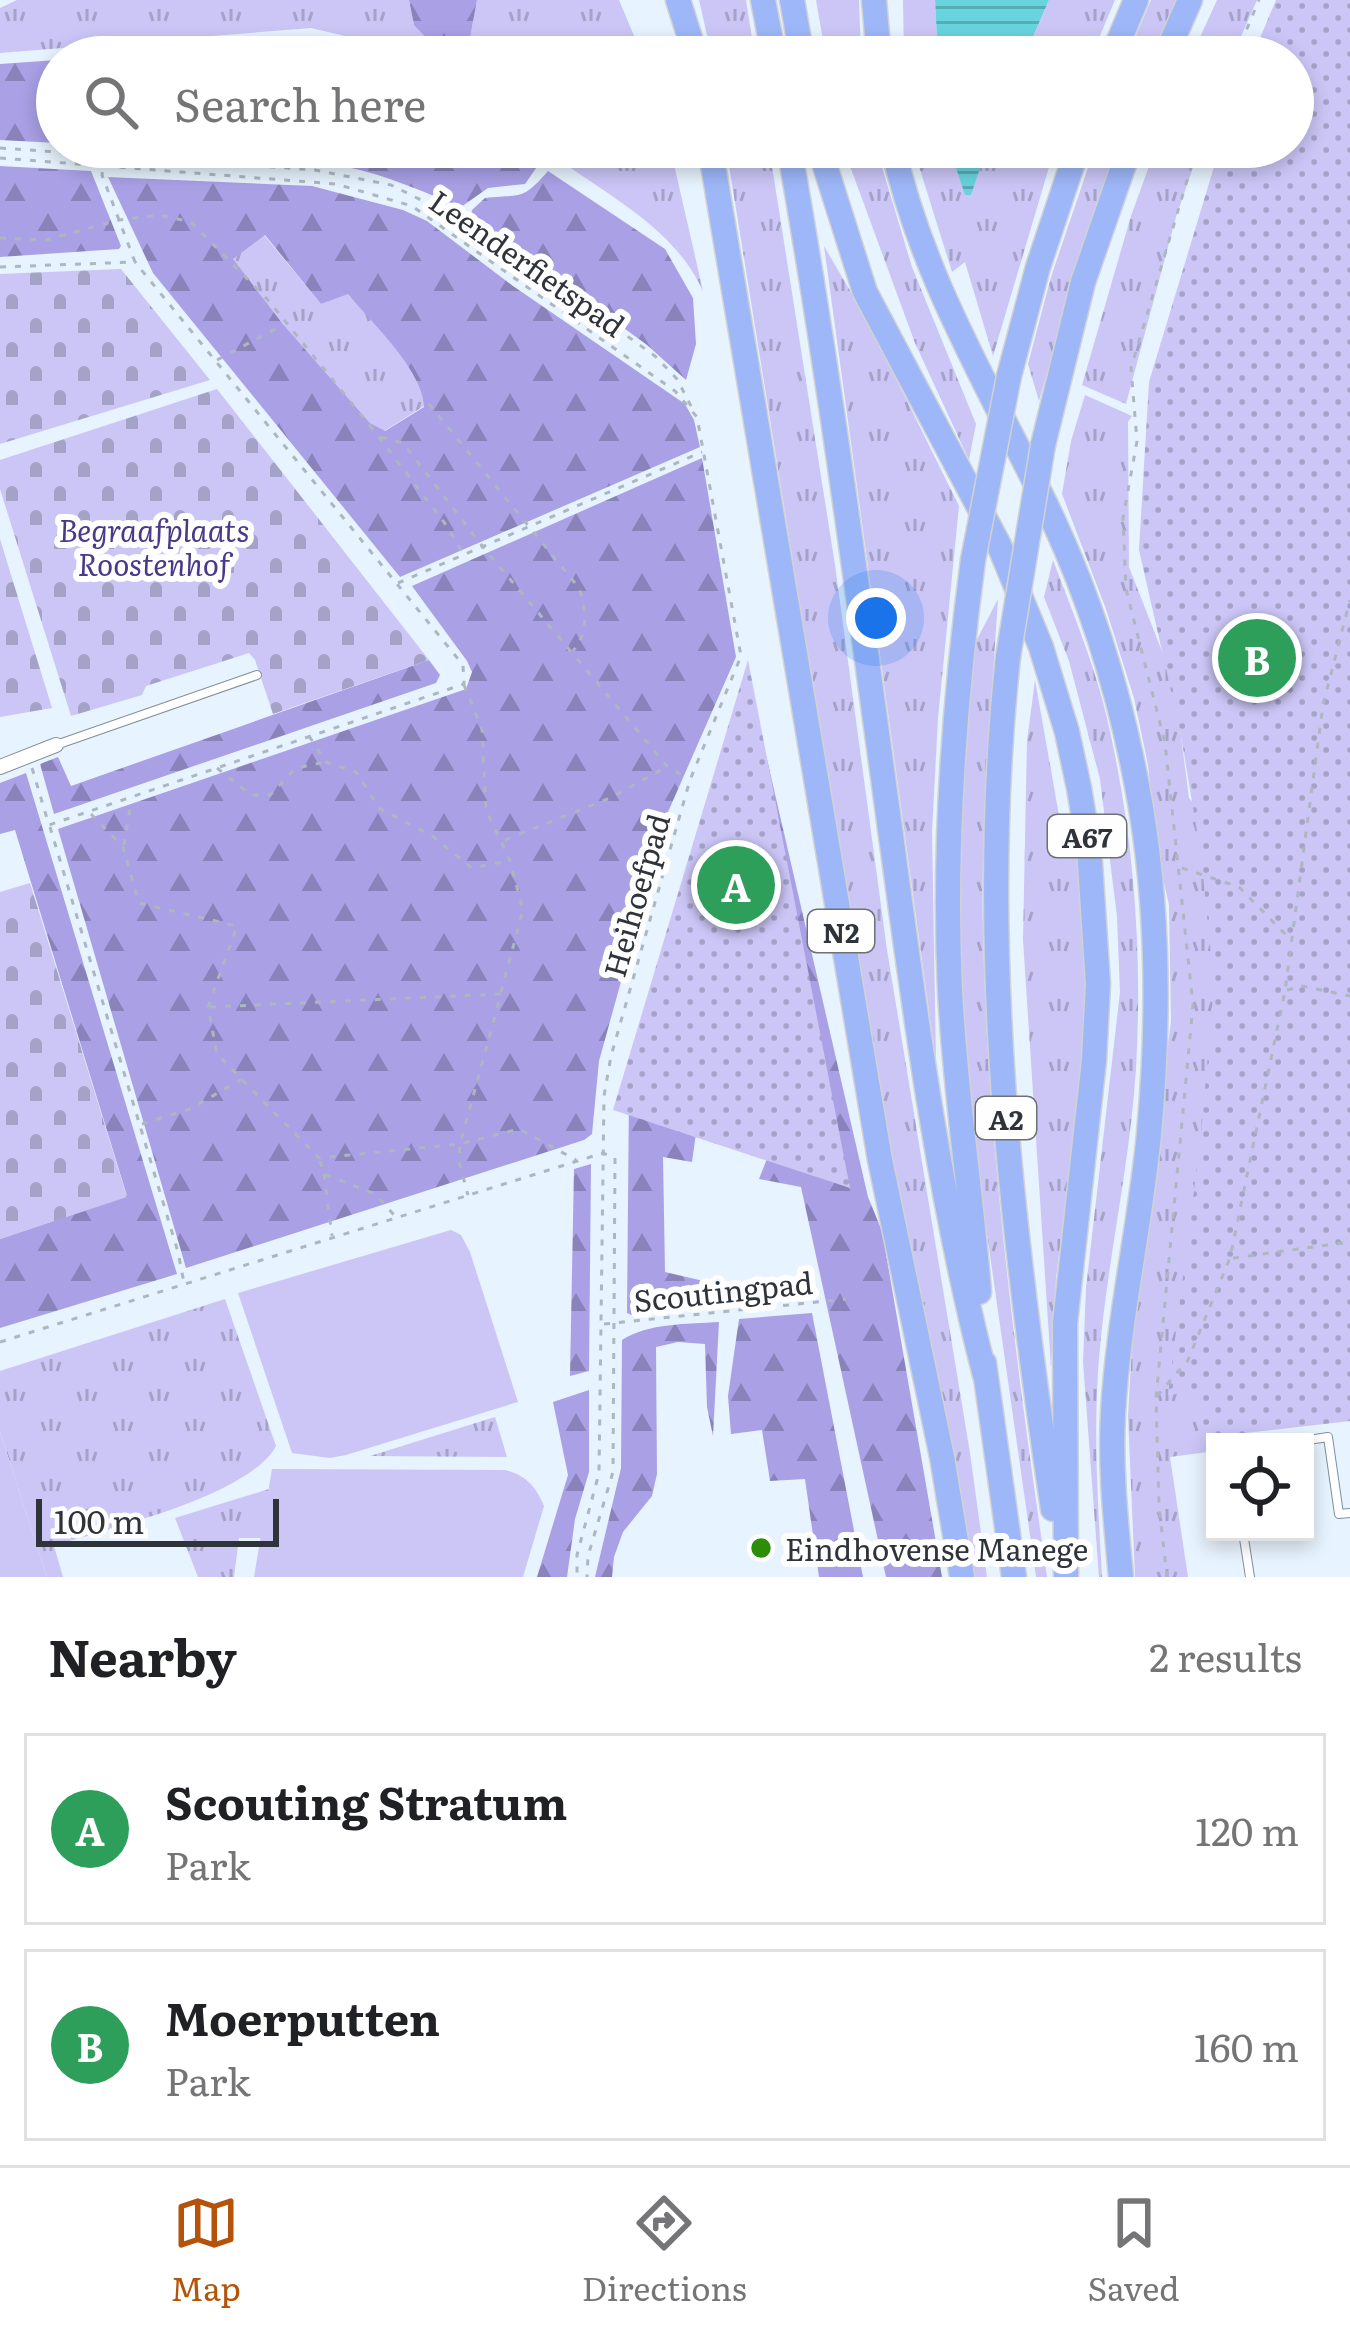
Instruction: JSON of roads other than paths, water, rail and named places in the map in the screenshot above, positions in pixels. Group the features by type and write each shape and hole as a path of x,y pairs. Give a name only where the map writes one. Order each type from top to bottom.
{"highway":[{"path":"678,0 689,36"},
{"path":"764,0 770,36"},
{"path":"792,0 798,36"},
{"path":"874,0 877,36"},
{"path":"1121,36 1136,0"},
{"path":"1174,36 1190,0"},
{"name":"N2","path":"714,168 880,1160 962,1577"},
{"path":"793,168 826,358 923,1059 965,1297 985,1375"},
{"name":"A67","path":"826,168 865,292 1000,545 1041,647 1079,788 1089,848 1098,984 1092,1082 1066,1304 1064,1577"},
{"path":"899,168 936,284 1054,520 1092,614 1118,701 1144,832 1152,892 1156,1028 1148,1140 1113,1414 1121,1577"},
{"name":"A2","path":"1014,1577 985,1375 958,1103 948,939 954,721 973,560 1009,376 1071,168"},
{"name":"A2","path":"1064,1577 1017,1244 999,1037 996,872 1001,720 1043,445 1083,282 1123,168"}],"street":[{"path":"0,767 56,745"}],"lane":[{"path":"56,745 257,675"},
{"path":"1314,1439 1328,1437 1340,1514 1350,1513"},
{"path":"1245,1541 1250,1577"}],"water":[{"path":"935,0 1049,0 1033,36 937,36"},
{"path":"956,168 980,168 971,195 965,195"}],"place":[{"name":"Moerputten","path":"1257,658"},
{"name":"Scouting Stratum","path":"736,885"},
{"name":"Eindhovense Manege","path":"761,1548"}],"park label":[{"name":"Begraafplaats Roostenhof","path":"154,546"}]}
